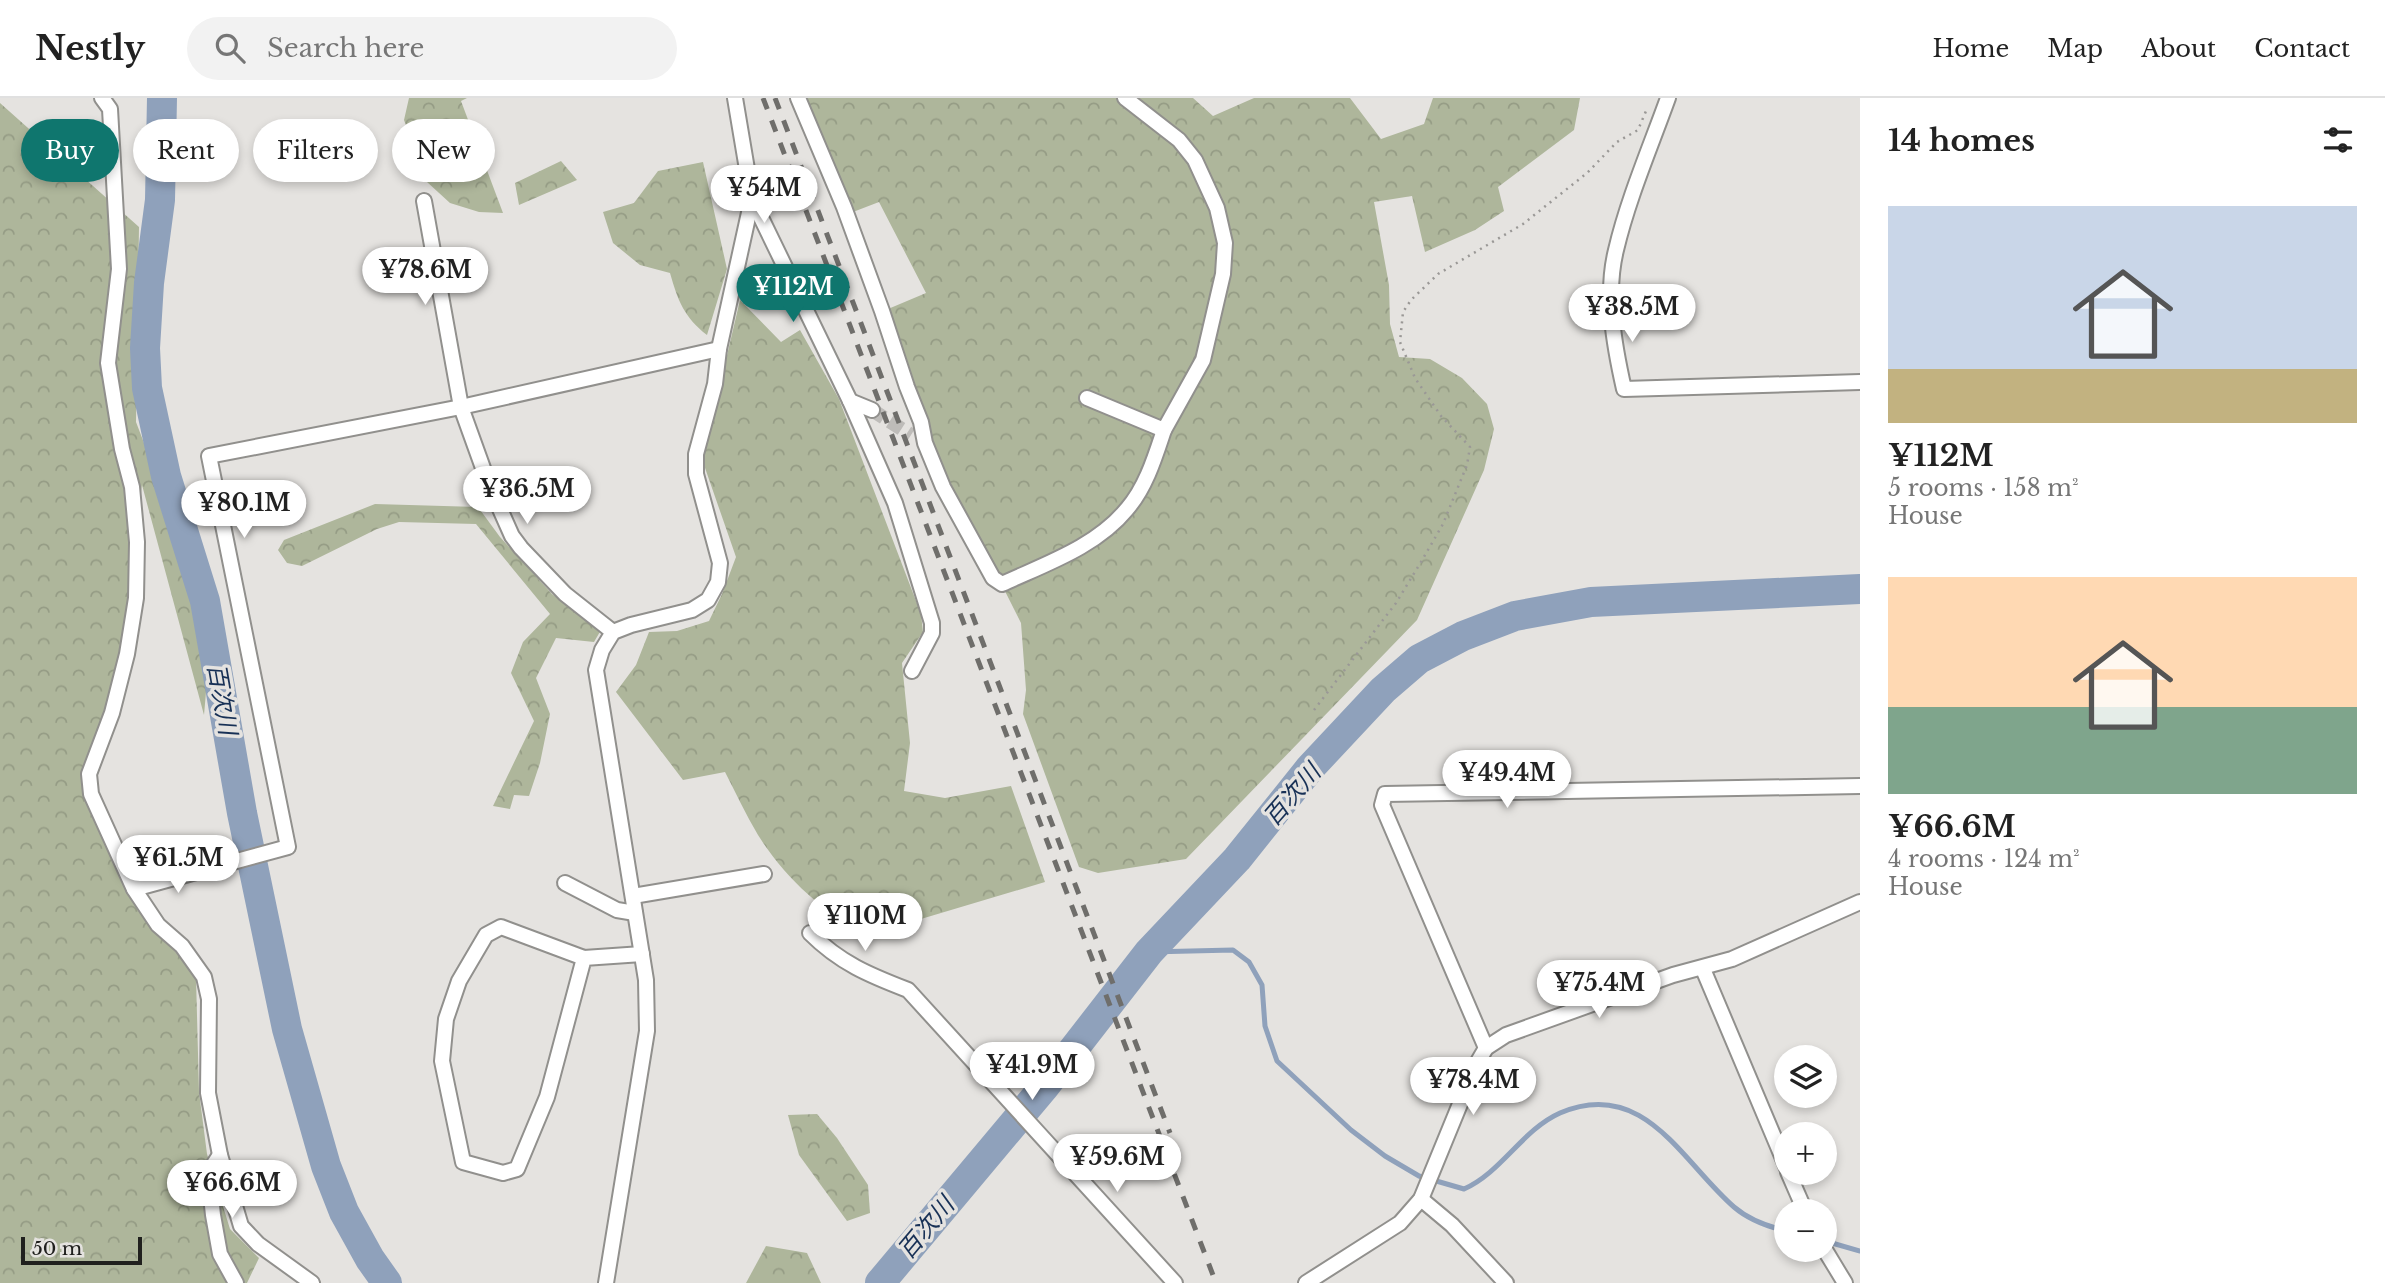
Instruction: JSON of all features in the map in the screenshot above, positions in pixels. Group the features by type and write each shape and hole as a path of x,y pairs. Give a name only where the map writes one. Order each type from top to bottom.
{"street":[{"path":"102,98 110,109 119,269 108,363 122,449 132,487 137,542 136,598 127,654 112,713 93,757 89,774 91,794 134,889 158,925 182,946 204,977 209,999 208,1093 219,1155 241,1226 258,1244 312,1283"},
{"path":"734,98 752,199 850,401 895,503 932,623 932,633 912,671"},
{"path":"798,98 844,207 883,310 921,422 925,443 943,487 993,578 1002,584 1081,548 1128,509 1148,476 1164,430 1203,360 1223,274 1225,243 1217,208 1195,160 1179,140 1125,98"},
{"path":"1668,98 1616,247 1611,284 1614,349 1624,389 1860,382"},
{"path":"606,1283 646,1031 646,980 596,670 602,650 613,632 692,610 708,600 718,582 720,563 696,474 696,454 715,384 719,349 752,199"},
{"path":"424,201 461,407 488,482 512,536 565,594 613,632"},
{"path":"134,889 288,847 209,456 461,407 719,349"},
{"path":"1087,398 1164,430"},
{"path":"850,401 872,410"},
{"path":"911,435 925,443"},
{"path":"1486,1048 1382,805 1385,794 1860,786"},
{"path":"633,895 764,874"},
{"path":"565,883 617,910 635,913"},
{"path":"1306,1283 1399,1223 1424,1192 1476,1065 1486,1048 1506,1035 1673,975 1732,960 1860,902"},
{"path":"584,958 547,1097 517,1169 503,1173 463,1162 442,1061 446,1019 459,981 486,935 501,927 584,958 642,954"},
{"path":"810,933 822,945 860,971 908,990 1175,1283"},
{"path":"1703,969 1774,1137"},
{"path":"219,1155 209,1178 213,1215 220,1254 236,1283"},
{"path":"1424,1192 1506,1283"},
{"path":"1832,1262 1844,1283"}],"path":[{"path":"1314,710 1396,603 1422,562 1443,524 1466,466 1470,447 1441,416 1415,378 1400,342 1403,312 1411,300 1438,274 1522,224 1587,173 1617,142 1638,130 1647,108"}],"green space":[{"path":"409,98 467,98 461,101 468,119 404,119"},
{"path":"801,98 1193,98 1213,116 1254,98 1350,98 1381,139 1424,124 1433,98 1580,98 1574,130 1498,187 1504,211 1475,230 1425,252 1412,196 1374,202 1389,285 1390,324 1399,357 1430,359 1462,378 1487,404 1494,429 1484,470 1417,620 1186,859 1098,873 1079,867 1023,714 1026,690 1021,623 934,450 888,309 926,293 879,202 853,212 816,122"},
{"path":"0,103 21,122 21,182 89,182 139,227 136,422 173,519 209,658 204,715 142,485 129,600 113,686 84,771 84,797 132,898 196,977 199,1092 207,1154 230,1229 259,1258 247,1283 0,1283"},
{"path":"561,161 577,180 519,205 515,183"},
{"path":"703,162 727,269 707,335 683,308 670,273 640,265 613,243 603,212 634,203 658,171"},
{"path":"427,182 491,182 503,213 479,212 450,203"},
{"path":"740,300 781,342 800,330 839,399 921,614 923,632 902,663 910,743 904,791 945,798 1011,786 1045,882 864,936 819,904 780,865 758,835 725,772 683,780 616,692 636,665 649,632 677,631 709,621 736,557 704,465 704,453"},
{"path":"375,504 478,507 500,537 552,594 601,630 594,642 556,638 536,678 550,714 540,763 529,796 514,795 510,809 493,806 534,721 511,673 523,642 550,614 476,524 399,522 377,529 302,566 287,563 278,550 284,540"},
{"path":"817,1114 837,1138 868,1185 870,1213 847,1221 799,1155 788,1115"},
{"path":"766,1246 807,1253 821,1283 746,1283"}],"waterway":[{"name":"百次川","path":"162,98 160,200 149,283 145,348 147,388 166,476 205,601 242,813 287,1029 326,1166 344,1212 370,1259 387,1283"},
{"name":"百次川","path":"880,1283 1045,1086 1149,952 1237,859 1310,768 1383,690 1419,659 1463,636 1515,616 1591,602 1860,589"},
{"path":"1149,952 1233,950 1249,962 1262,985 1265,1026 1277,1061 1351,1130 1385,1156 1419,1176 1464,1189 1490,1172 1547,1120 1560,1113 1589,1105 1615,1106 1638,1115 1659,1130 1734,1207 1774,1227"},
{"path":"1837,1244 1860,1251"}],"tunnel":[{"path":"872,410 911,435"}],"railway":[{"path":"763,98 1216,1283"},
{"path":"775,98 1170,1133"}]}
